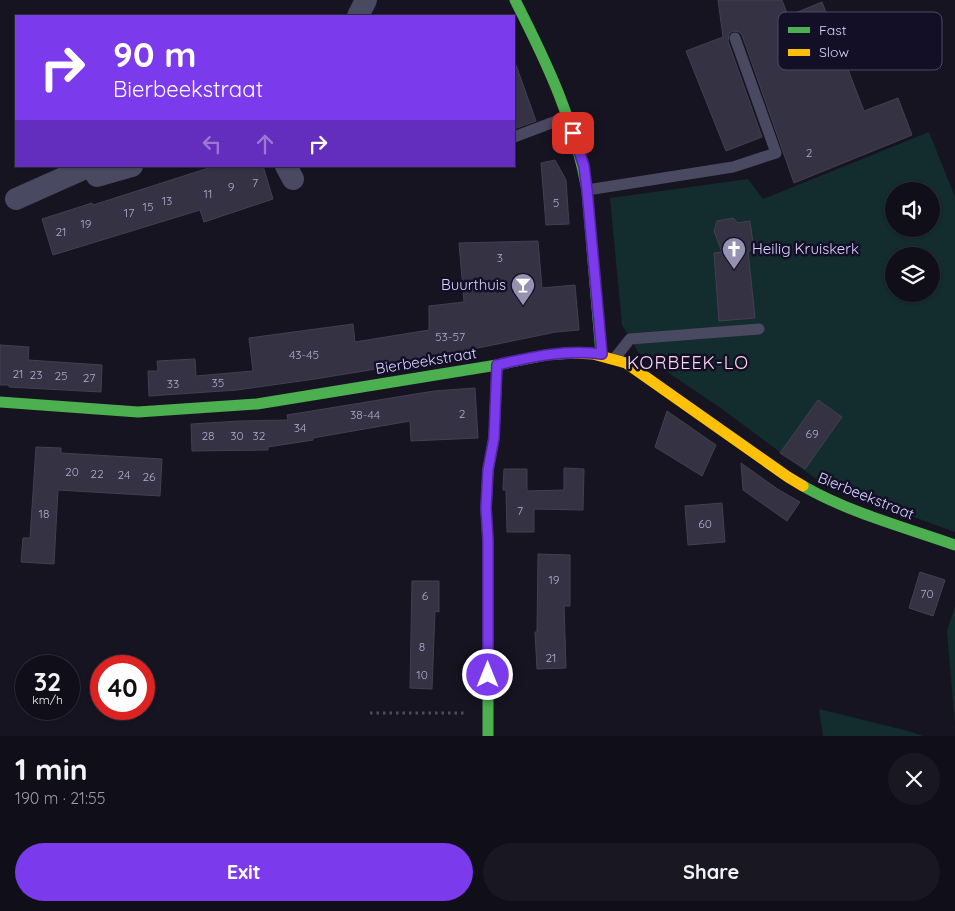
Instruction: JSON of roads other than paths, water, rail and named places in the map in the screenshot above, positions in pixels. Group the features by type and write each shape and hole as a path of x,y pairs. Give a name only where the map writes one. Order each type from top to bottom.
{"street":[{"path":"358,15 366,0"},
{"path":"515,0 541,50 584,166 602,354"},
{"path":"16,200 89,167"},
{"path":"92,167 96,176 128,167"},
{"name":"Bierbeekstraat","path":"0,402 138,412 257,404 497,365 526,358 571,352 602,354 626,363 788,476 817,494 855,510 955,545"},
{"path":"488,736 488,541 486,508 488,470 494,438 497,365"}],"lane":[{"path":"587,190 733,167 776,153 735,38"},
{"path":"515,137 567,117"},
{"path":"614,358 630,339 759,329"}],"place":[{"name":"Heilig Kruiskerk","path":"734,270"},
{"name":"Buurthuis","path":"523,306"}],"district":[{"name":"KORBEEK-LO","path":"688,363"}]}
